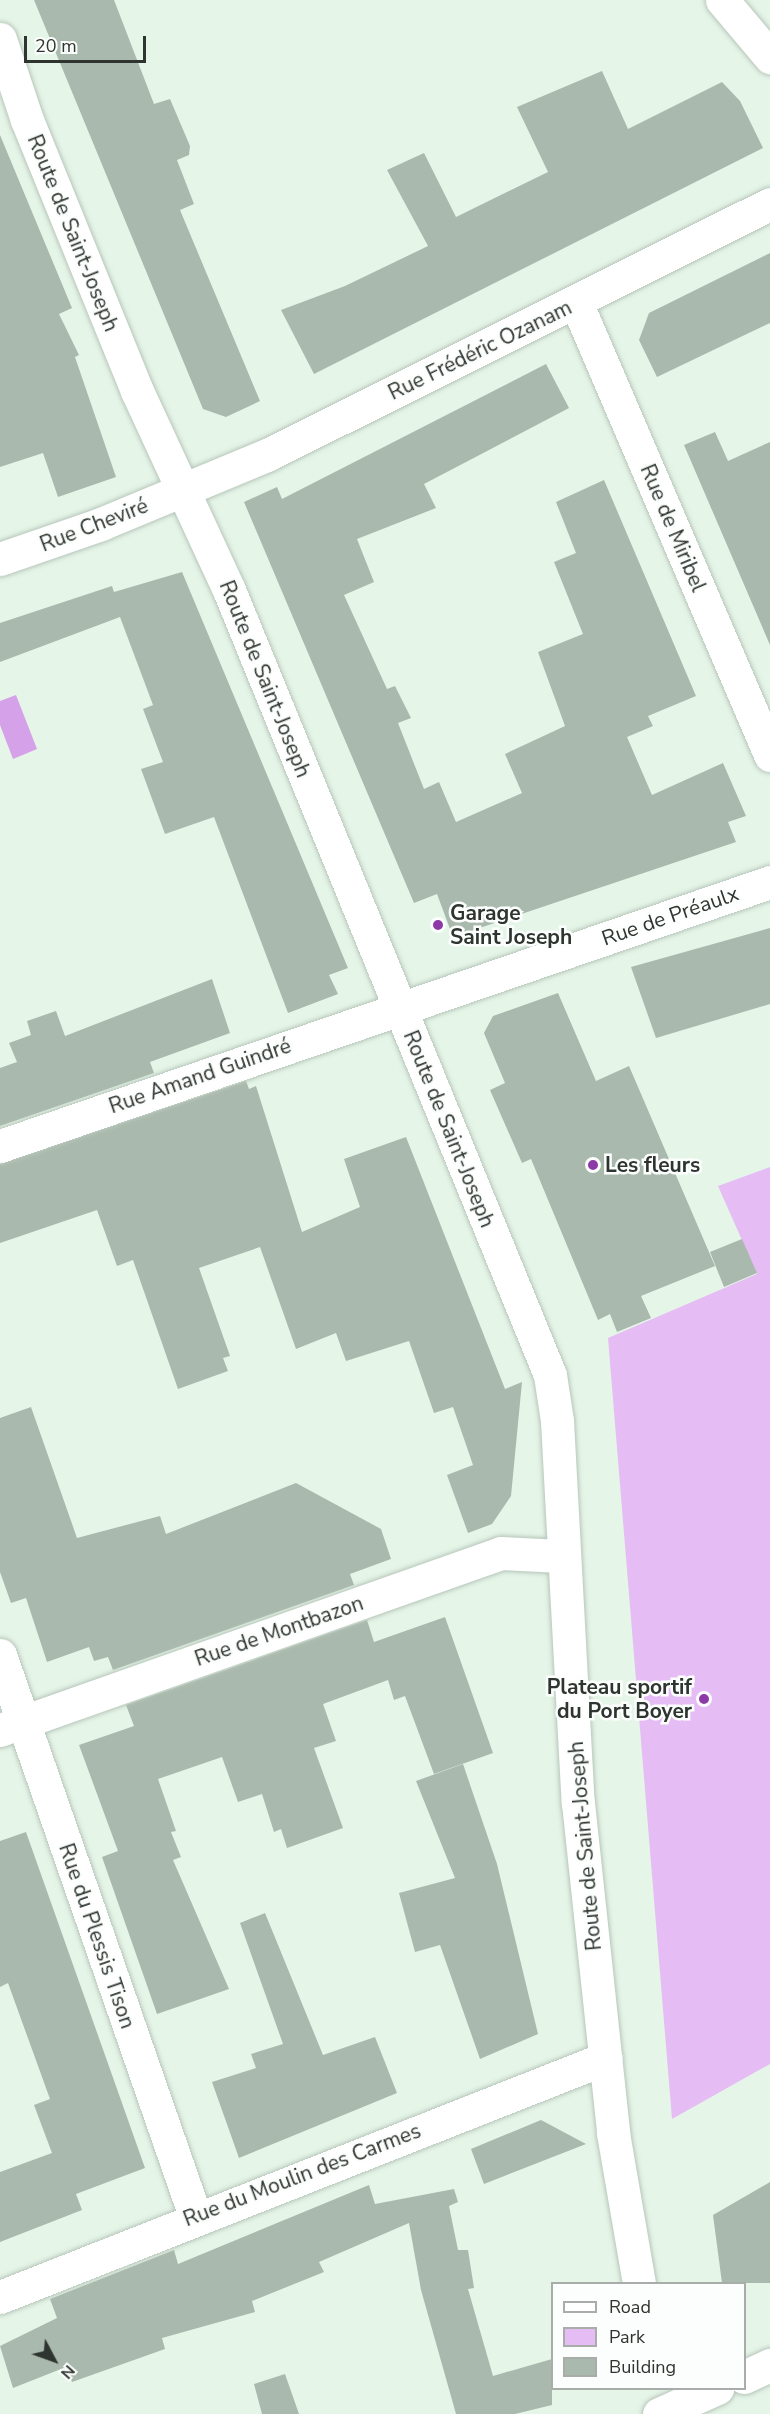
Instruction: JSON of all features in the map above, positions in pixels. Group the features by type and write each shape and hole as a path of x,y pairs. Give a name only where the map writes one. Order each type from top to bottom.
{"street":[{"path":"722,0 770,57"},
{"name":"Route de Saint-Joseph","path":"0,39 27,120 137,391 186,489 401,1008 549,1375 557,1421 561,1556 578,1803 613,2133 639,2282"},
{"name":"Rue Frédéric Ozanam","path":"186,489 267,455 770,204"},
{"name":"Rue de Miribel","path":"576,302 770,755"},
{"name":"Rue Cheviré","path":"0,559 186,489"},
{"name":"Rue de Préaulx","path":"401,1008 770,882"},
{"name":"Rue Amand Guindré","path":"0,1146 401,1008"},
{"name":"Rue de Montbazon","path":"12,1726 501,1553 561,1556"},
{"name":"Rue du Plessis Tison","path":"0,1655 12,1726 195,2216"},
{"name":"Rue du Moulin des Carmes","path":"0,2296 195,2216 606,2058"},
{"path":"746,2376 770,2366"},
{"path":"654,2390 658,2414 712,2390"}],"green space":[{"name":"Plateau sportif du Port Boyer","path":"770,1167 770,2064 672,2119 608,1338 757,1274 718,1186"}],"shaded area":[{"path":"16,695 37,749 13,759 0,725 0,701"}],"building":[{"path":"34,0 114,0 154,104 170,99 190,146 189,155 177,160 194,204 180,210 260,401 226,417 203,409"},
{"path":"602,71 628,129 722,82 740,101 763,148 314,374 281,310 345,286 428,246 387,170 424,153 456,217 548,172 517,107"},
{"path":"0,135 72,308 59,314 79,355 75,357 116,477 58,497 43,453 0,467"},
{"path":"770,253 770,323 657,377 639,340 649,313"},
{"path":"546,364 569,408 424,484 436,508 357,539 374,582 344,595 387,689 395,686 411,718 398,723 424,789 439,782 456,822 522,793 505,754 565,726 538,652 583,634 554,562 576,553 556,502 604,480 696,696 648,716 653,726 627,737 652,795 723,763 746,816 728,822 736,842 453,937 437,894 414,903 244,502 277,487 282,499"},
{"path":"715,432 728,461 770,442 770,645 684,445"},
{"path":"182,572 348,968 329,975 338,994 288,1013 214,817 165,834 141,769 163,762 143,709 153,705 120,617 0,662 0,623 112,586 114,592"},
{"path":"770,928 770,1004 656,1038 631,967"},
{"path":"212,979 230,1033 150,1062 154,1073 0,1126 0,1068 17,1062 9,1043 31,1035 27,1021 56,1011 65,1036"},
{"path":"558,993 596,1081 629,1066 715,1266 641,1296 651,1318 617,1332 610,1314 598,1320 531,1159 522,1163 490,1090 505,1083 484,1033 493,1016"},
{"path":"246,1081 249,1089 256,1086 302,1232 360,1207 344,1159 406,1137 505,1389 522,1382 511,1496 492,1524 468,1533 447,1475 473,1465 453,1407 434,1413 409,1341 346,1361 336,1333 296,1349 260,1247 199,1268 230,1356 223,1358 228,1371 178,1389 133,1260 117,1266 97,1210 0,1243 0,1164"},
{"path":"742,1239 757,1273 724,1287 710,1252"},
{"path":"31,1407 77,1538 160,1516 166,1534 296,1483 381,1529 391,1559 350,1574 354,1585 113,1670 108,1657 94,1661 89,1647 47,1662 26,1598 11,1603 0,1572 0,1418"},
{"path":"445,1617 493,1753 434,1774 405,1696 394,1700 388,1680 323,1704 336,1741 314,1748 343,1828 287,1848 281,1829 274,1832 262,1794 238,1802 222,1757 158,1779 176,1831 171,1832 181,1857 173,1860 229,1989 157,2014 102,1857 118,1851 79,1745 134,1726 126,1705 367,1620 374,1642"},
{"path":"463,1764 497,1864 538,2034 480,2059 440,1945 415,1952 399,1893 455,1878 416,1781"},
{"path":"26,1832 145,2168 76,2194 82,2210 0,2242 0,2172 52,2153 34,2105 50,2099 8,1983 0,1987 0,1841"},
{"path":"265,1913 323,2055 375,2037 397,2093 239,2158 212,2082 256,2068 251,2054 283,2044 240,1923"},
{"path":"541,2120 586,2144 484,2184 471,2149"},
{"path":"770,2182 770,2283 722,2282 713,2215"},
{"path":"369,2185 375,2204 454,2189 458,2202 449,2206 458,2250 468,2250 474,2288 468,2289 493,2376 551,2359 552,2405 515,2414 456,2414 421,2290 409,2223 319,2262 324,2272 252,2301 255,2312 162,2338 165,2349 72,2382 66,2367 13,2388 0,2346 57,2318 50,2299 174,2250 178,2264"},
{"path":"285,2374 299,2414 262,2414 254,2384"}],"place":[{"name":"Garage Saint Joseph","path":"438,925"},
{"name":"Les fleurs","path":"593,1165"},
{"name":"Plateau sportif du Port Boyer","path":"704,1699"}]}
